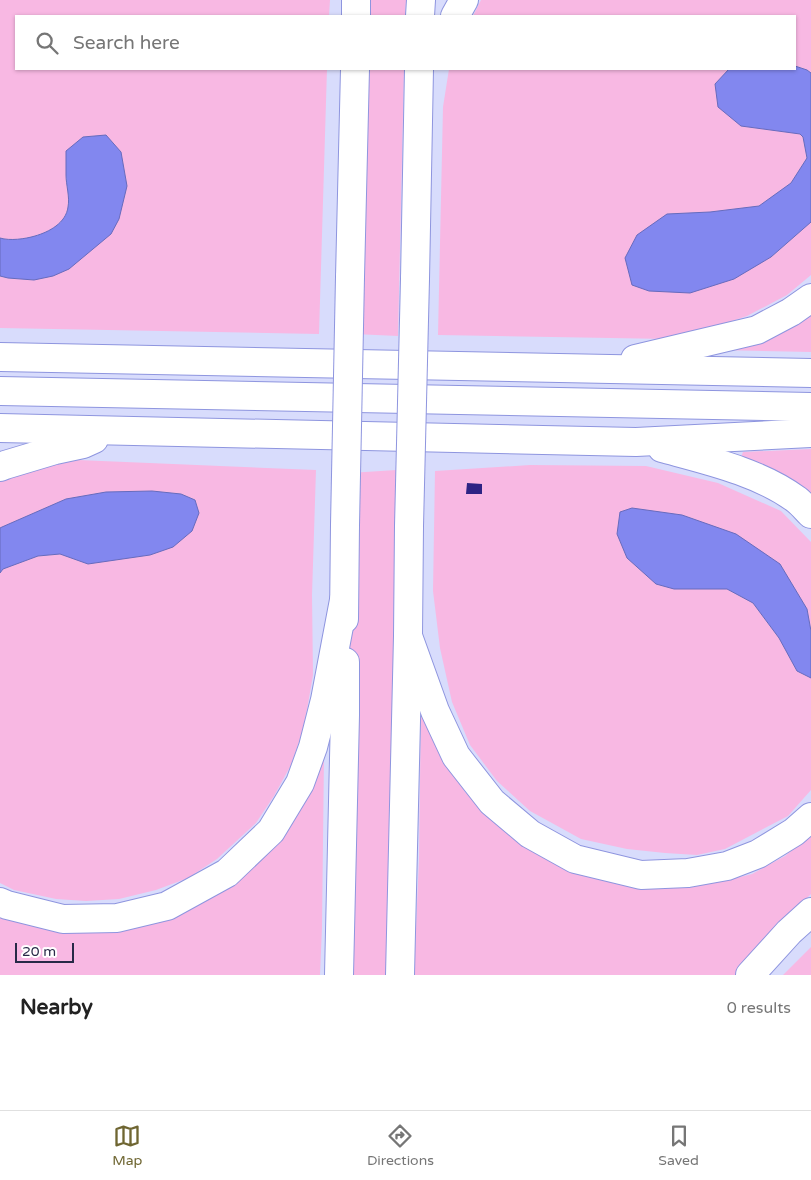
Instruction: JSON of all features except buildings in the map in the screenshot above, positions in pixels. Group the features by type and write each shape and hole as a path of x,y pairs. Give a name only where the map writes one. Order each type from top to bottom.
{"highway":[{"path":"356,0 356,15"},
{"path":"420,0 420,15"},
{"path":"456,15 464,0"},
{"path":"339,975 345,715 345,525 355,70"},
{"path":"400,975 419,70"},
{"path":"417,153 439,70"},
{"path":"596,369 757,330 792,312 811,298"},
{"path":"0,357 811,373"},
{"path":"0,391 811,407"},
{"path":"0,428 636,442 811,432"},
{"path":"0,467 55,450 83,444 111,431"},
{"path":"636,442 714,462 764,480 796,500 811,514"},
{"path":"0,902 63,919 117,918 167,906 227,873 272,830 300,782 313,747 325,700 344,600"},
{"path":"408,636 435,711 456,756 492,802 530,834 575,859 641,875 688,873 727,866 758,854 794,832 811,816"},
{"path":"750,975 789,932 811,912"}],"shaded area":[{"path":"0,0 330,0 329,15 15,15 15,70 327,70 319,334 0,328 0,276 34,280 121,152 106,135 83,137 66,152 67,213 56,226 46,232 22,239 0,238"},
{"path":"362,0 406,0 405,15 362,15"},
{"path":"481,0 811,0 811,73 796,66 796,15 474,15"},
{"path":"360,70 404,70 398,336 354,334"},
{"path":"449,70 728,70 715,84 800,134 803,137 807,158 791,183 759,206 710,212 667,214 771,257 811,222 811,275 787,295 747,316 669,339 438,335 443,107"},
{"path":"811,309 811,352 719,350"},
{"path":"811,449 811,502 741,457 743,452"},
{"path":"78,460 316,470 312,595 313,675 302,733 291,765 256,823 217,859 188,878 156,890 119,899 86,901 56,899 14,890 0,883 0,573 3,569 38,556 61,554 88,564 199,512 195,500 181,494 152,491 106,492 66,499 0,528 0,480 30,470"},
{"path":"530,465 646,466 718,483 781,511 811,542 811,631 807,609 780,564 674,589 727,589 753,603 779,638 797,671 811,678 811,790 788,816 725,849 697,855 627,849 581,839 530,811 497,781 470,745 452,702 440,648 433,591 435,471"},
{"path":"396,470 388,975 346,975 350,473"},
{"path":"421,704 438,751 465,792 489,818 530,848 688,886 724,881 752,874 785,856 811,834 811,894 737,975 414,975 419,859"},
{"path":"324,756 320,975 0,975 0,913 180,912 206,901 233,883 281,840 299,813"},
{"path":"811,947 811,975 783,975"}],"water":[{"path":"796,66 811,73 811,222 771,257 734,279 690,293 649,291 632,285 625,258 637,235 667,214 710,212 759,206 791,183 807,158 803,137 800,134 741,126 718,107 715,84 728,70 796,70"},
{"path":"106,135 121,152 127,186 119,219 111,234 69,269 53,276 34,280 0,276 0,238 22,239 46,232 56,226 67,213 66,151 83,137"},
{"path":"152,491 181,494 195,500 199,513 192,531 173,547 150,555 88,564 60,554 38,556 3,569 0,573 0,528 66,499 106,492"},
{"path":"632,508 682,515 736,534 780,564 807,609 811,631 811,678 797,671 779,638 753,603 727,589 674,589 656,584 627,558 617,534 620,512"}]}
